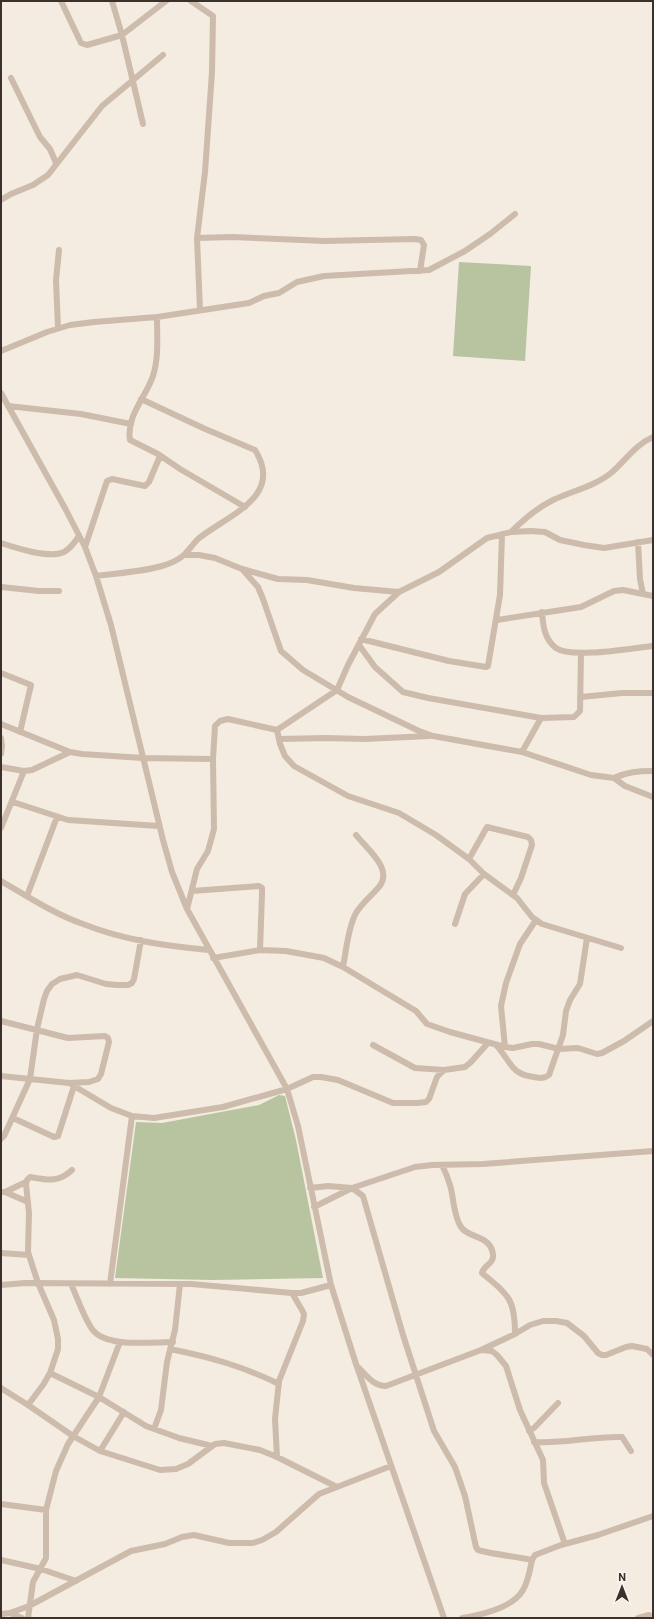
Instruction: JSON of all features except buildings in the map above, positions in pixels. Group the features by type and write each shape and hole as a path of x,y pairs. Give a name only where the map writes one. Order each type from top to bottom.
{"street":[{"path":"61,1 81,43 85,45 122,35 166,1"},
{"path":"112,1 134,79 144,124"},
{"path":"153,10 154,1"},
{"path":"191,1 213,16 212,72 198,238 200,310"},
{"path":"1,200 33,185 48,175 95,114 163,55"},
{"path":"11,78 40,137 50,149 56,163"},
{"path":"1,351 58,328 82,323 157,317 249,303 264,296 279,293 297,282 324,276 420,271 434,268 465,251 490,234 515,214"},
{"path":"198,238 232,237 325,241 415,239 421,240 424,245 420,271"},
{"path":"58,328 56,280 59,250"},
{"path":"157,317 155,368 131,424 130,440 160,456 245,507"},
{"path":"1,393 85,547 96,576 111,624 159,826 172,872 187,909 287,1089 296,1114 331,1285 356,1364 444,1618"},
{"path":"96,576 163,566 184,555 197,540 245,507 259,490 263,480 263,468 260,457 255,450 141,399"},
{"path":"8,406 81,414 131,424"},
{"path":"511,532 535,510 552,500 596,482 611,472 633,450 653,437"},
{"path":"85,547 107,481 112,479 145,486 149,482 160,456"},
{"path":"187,909 198,869 208,851 214,829 213,759 215,726 220,721 228,719 278,730 337,690 375,614 399,592 439,572 487,538 511,532 546,532 560,540 604,548 653,540"},
{"path":"360,642 450,661 486,667 490,664 500,595 502,534"},
{"path":"1,544 40,553 58,554 69,549 79,536"},
{"path":"638,542 640,579 643,594"},
{"path":"184,555 199,555 215,558 242,569 278,579 307,580 354,588 399,592"},
{"path":"242,569 258,587 268,611 281,651 303,670 348,697 373,710 433,736"},
{"path":"1,587 39,591 59,591"},
{"path":"497,620 581,607 614,591 623,590 653,596"},
{"path":"542,612 543,629 554,647 562,652 581,653 653,646"},
{"path":"360,642 376,667 403,692 428,698 541,718 574,717 580,711 581,653"},
{"path":"1,673 31,685 20,732"},
{"path":"581,697 622,693 653,693"},
{"path":"522,752 541,718"},
{"path":"1,724 70,752 82,754 143,758 213,759"},
{"path":"278,730 279,739 285,756 294,766 348,796 399,813 436,835 469,859 484,874 513,896 536,920 542,924 621,948"},
{"path":"279,739 364,739 433,736 522,752 592,775 614,778 625,786 653,797"},
{"path":"1,738 1,754"},
{"path":"1,767 24,771 40,767 70,752"},
{"path":"1,828 13,802 24,771"},
{"path":"614,778 624,773 634,771 653,771"},
{"path":"13,802 68,820 159,826"},
{"path":"27,896 57,817"},
{"path":"469,859 487,827 528,837 531,840 532,845 521,878 513,896"},
{"path":"343,967 351,926 356,913 384,880 384,872 381,865 356,835"},
{"path":"455,924 466,894 484,874"},
{"path":"1,881 84,925 140,940 176,947 209,950"},
{"path":"192,890 259,886 262,888 260,950"},
{"path":"505,1046 501,1006 506,983 520,944 536,920"},
{"path":"496,1045 518,1073 524,1076 541,1078 549,1075 564,1035 566,1011 570,1000 580,984 587,938"},
{"path":"1,1139 13,1118 30,1079 37,1029 47,991 52,984 60,979 77,974 106,984 128,985 132,983 134,979 140,940"},
{"path":"214,958 260,950 286,951 324,958 343,967 416,1011 427,1024 488,1043 513,1048 539,1044 559,1049 578,1048 597,1054 602,1053 624,1041 653,1021"},
{"path":"1,1021 68,1038 100,1036 108,1038 109,1042 101,1074 98,1079 71,1084 1,1076"},
{"path":"373,1045 415,1068 444,1070 465,1067 488,1043"},
{"path":"71,1084 104,1105 132,1116 154,1118 224,1107 287,1089 313,1077 321,1076 338,1080 393,1103 417,1104 426,1102 429,1099 437,1077 444,1070"},
{"path":"13,1118 54,1137 58,1136 71,1084"},
{"path":"110,1284 132,1116"},
{"path":"314,1207 352,1188 415,1167 482,1164 653,1151"},
{"path":"442,1165 450,1184 461,1227 466,1231 486,1240 492,1248 492,1262 481,1271 502,1291 512,1304 515,1316 515,1334"},
{"path":"3,1192 26,1182 30,1177 58,1180 65,1177 72,1170"},
{"path":"26,1182 29,1255 38,1283 54,1320 57,1331 58,1349 44,1385 28,1405"},
{"path":"310,1188 328,1186 352,1188 363,1196 370,1214 384,1268 434,1431 455,1467 465,1496 476,1547 478,1550 495,1555 513,1556 532,1560"},
{"path":"3,1192 28,1202"},
{"path":"1,1253 29,1255"},
{"path":"1,1285 38,1283 180,1284 302,1293 331,1285"},
{"path":"71,1284 92,1329 100,1336 120,1342 173,1342"},
{"path":"154,1429 161,1410 170,1349 173,1342 180,1284"},
{"path":"277,1457 275,1419 278,1384 281,1373 303,1321 304,1314 292,1293"},
{"path":"356,1364 378,1386 386,1386 416,1376 481,1350 530,1325 543,1321 567,1323 584,1336 598,1353 602,1355 632,1346 647,1349 653,1355"},
{"path":"28,1618 33,1582 41,1569 47,1550 46,1510 56,1471 73,1436 99,1397 120,1342"},
{"path":"170,1349 208,1356 254,1372 278,1384"},
{"path":"481,1350 492,1351 506,1366 520,1410 534,1442 539,1448 543,1460 544,1483 565,1544"},
{"path":"50,1372 99,1397 154,1429 179,1438 212,1446"},
{"path":"1,1388 73,1436 100,1451 165,1471 176,1469 188,1464 212,1446 220,1442 260,1450 337,1487"},
{"path":"529,1431 534,1428 558,1403"},
{"path":"100,1451 124,1412"},
{"path":"534,1442 562,1443 586,1438 622,1437 631,1451"},
{"path":"1,1614 10,1613 29,1606 132,1551 165,1544 182,1537 194,1535 229,1543 262,1540 276,1532 319,1494 391,1466"},
{"path":"1,1505 46,1510"},
{"path":"462,1618 474,1617 490,1612 514,1600 523,1591 532,1560 535,1555 653,1516"},
{"path":"1,1560 41,1569 76,1581"},
{"path":"10,1613 22,1618"},
{"path":"638,1618 649,1615"}],"green space":[{"path":"459,262 531,266 525,361 453,356"},
{"path":"279,1095 285,1096 296,1140 323,1278 212,1280 115,1278 136,1122 162,1123 259,1105"}]}
